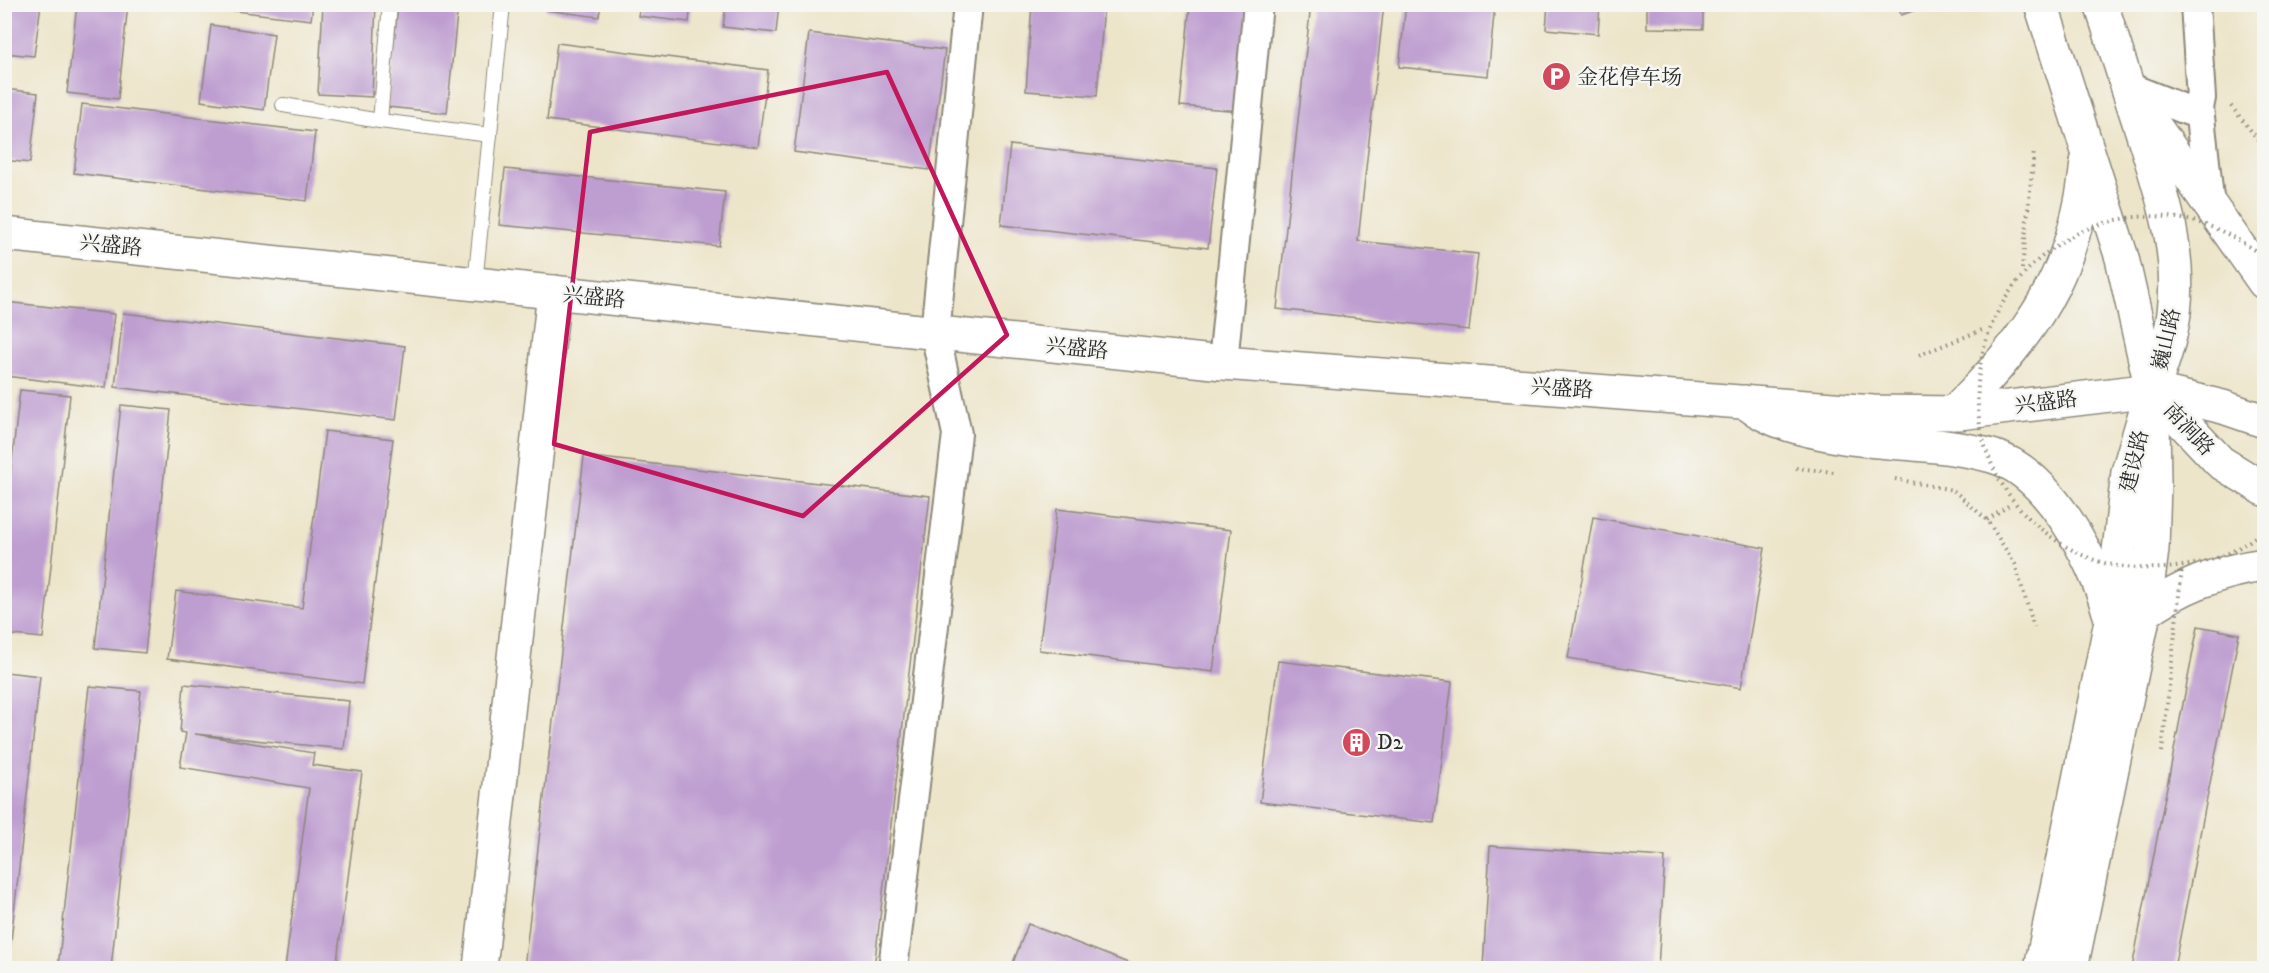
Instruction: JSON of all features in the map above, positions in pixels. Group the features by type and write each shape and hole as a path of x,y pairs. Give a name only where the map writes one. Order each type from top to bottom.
{"main road":[{"name":"巍山路","path":"2041,4 2122,258 2152,390"},
{"name":"巍山路","path":"2101,4 2168,214 2176,264 2174,314 2163,359 2152,390"},
{"path":"2128,87 2210,207 2265,282"},
{"path":"1953,413 2014,348 2038,315 2054,284 2074,235 2084,193 2088,151"},
{"name":"兴盛路","path":"4,234 1222,363 1873,412 1953,413 2152,390"},
{"path":"480,969 554,292"},
{"name":"南涧路","path":"2152,390 2223,407 2265,421"},
{"name":"南涧路","path":"2152,390 2220,462 2265,489"},
{"name":"建设路","path":"2071,969 2144,613 2152,549 2154,482 2152,390"},
{"name":"建设路","path":"2041,969 2111,621 2127,472 2152,390"},
{"path":"1745,402 1773,420 1811,432 1859,440 1969,451 1994,456 2009,463 2040,488 2068,523 2093,568 2104,594 2111,621"},
{"path":"2144,613 2165,597 2190,585 2218,574 2265,565"}],"street":[{"path":"893,969 957,434 935,333 968,4"},
{"path":"1222,363 1258,4"},
{"path":"2195,4 2200,103 2210,207"},
{"path":"2128,87 2189,111 2200,103"}],"lane":[{"path":"380,121 390,4"},
{"path":"475,284 503,4"},
{"path":"282,105 380,121 490,135"}],"path":[{"path":"2200,103 2230,105 2265,147"},
{"path":"2021,275 2034,151"},
{"path":"2265,257 2218,229 2188,220 2158,216 2128,218 2098,225 2069,237 2043,254 2021,275 2003,300 1989,327 1980,357 1976,388 1978,418 1985,448 1997,477 2014,502 2035,525 2060,543 2087,557 2116,566 2147,570 2182,568 2236,549 2265,529"},
{"path":"1918,356 1989,327"},
{"path":"1796,468 1841,473"},
{"path":"1886,478 1953,490 1987,520 2015,564 2034,627"},
{"path":"1987,520 2014,502"},
{"path":"2162,752 2182,568"}],"highlighted area":[{"path":"887,72 1007,335 803,516 554,444 590,132"}],"building":[{"path":"4,4 41,4 34,56 4,53"},
{"path":"77,4 128,4 118,99 67,93"},
{"path":"175,4 313,4 311,20"},
{"path":"323,4 376,4 372,97 318,94"},
{"path":"398,4 458,4 447,113 387,107"},
{"path":"547,4 601,4 599,17 546,10"},
{"path":"640,4 691,4 689,22 638,16"},
{"path":"726,4 779,4 776,33 723,27"},
{"path":"1032,4 1104,4 1097,96 1026,91"},
{"path":"1190,4 1250,4 1240,111 1180,106"},
{"path":"1311,4 1384,4 1358,241 1478,254 1469,330 1277,309"},
{"path":"1406,4 1495,4 1488,76 1399,67"},
{"path":"1548,4 1600,4 1598,34 1546,29"},
{"path":"1647,4 1703,4 1703,29 1647,28"},
{"path":"1897,4 1931,4 1931,5 1901,15"},
{"path":"211,25 274,34 264,110 201,101"},
{"path":"809,33 945,50 929,170 794,152"},
{"path":"557,43 768,70 758,147 547,120"},
{"path":"4,89 38,93 30,163 4,160"},
{"path":"82,104 315,132 307,201 74,173"},
{"path":"1010,145 1217,168 1208,248 1001,225"},
{"path":"505,169 725,192 719,246 499,225"},
{"path":"5,302 114,314 106,388 5,376"},
{"path":"123,313 405,346 396,420 115,387"},
{"path":"20,390 70,395 43,638 4,634 4,530"},
{"path":"121,405 171,410 145,653 95,648"},
{"path":"325,431 393,439 362,684 167,659 176,591 302,608"},
{"path":"584,456 930,496 874,968 524,968"},
{"path":"1057,509 1231,530 1213,672 1039,650"},
{"path":"1593,517 1765,548 1741,688 1568,658"},
{"path":"2198,626 2239,634 2174,968 2132,968"},
{"name":"D2","path":"1278,661 1452,682 1434,823 1260,802"},
{"path":"5,672 40,676 8,968 5,968"},
{"path":"184,684 349,701 344,749 195,734 314,753 312,765 362,772 336,968 285,968 309,788 180,767 186,733 180,732"},
{"path":"89,686 141,691 111,968 58,968"},
{"path":"1490,846 1665,857 1658,968 1483,968"},
{"path":"1028,924 1141,968 1011,968"}],"place":[{"name":"金花停车场","path":"1556,77"},
{"name":"D2","path":"1356,742"}]}
